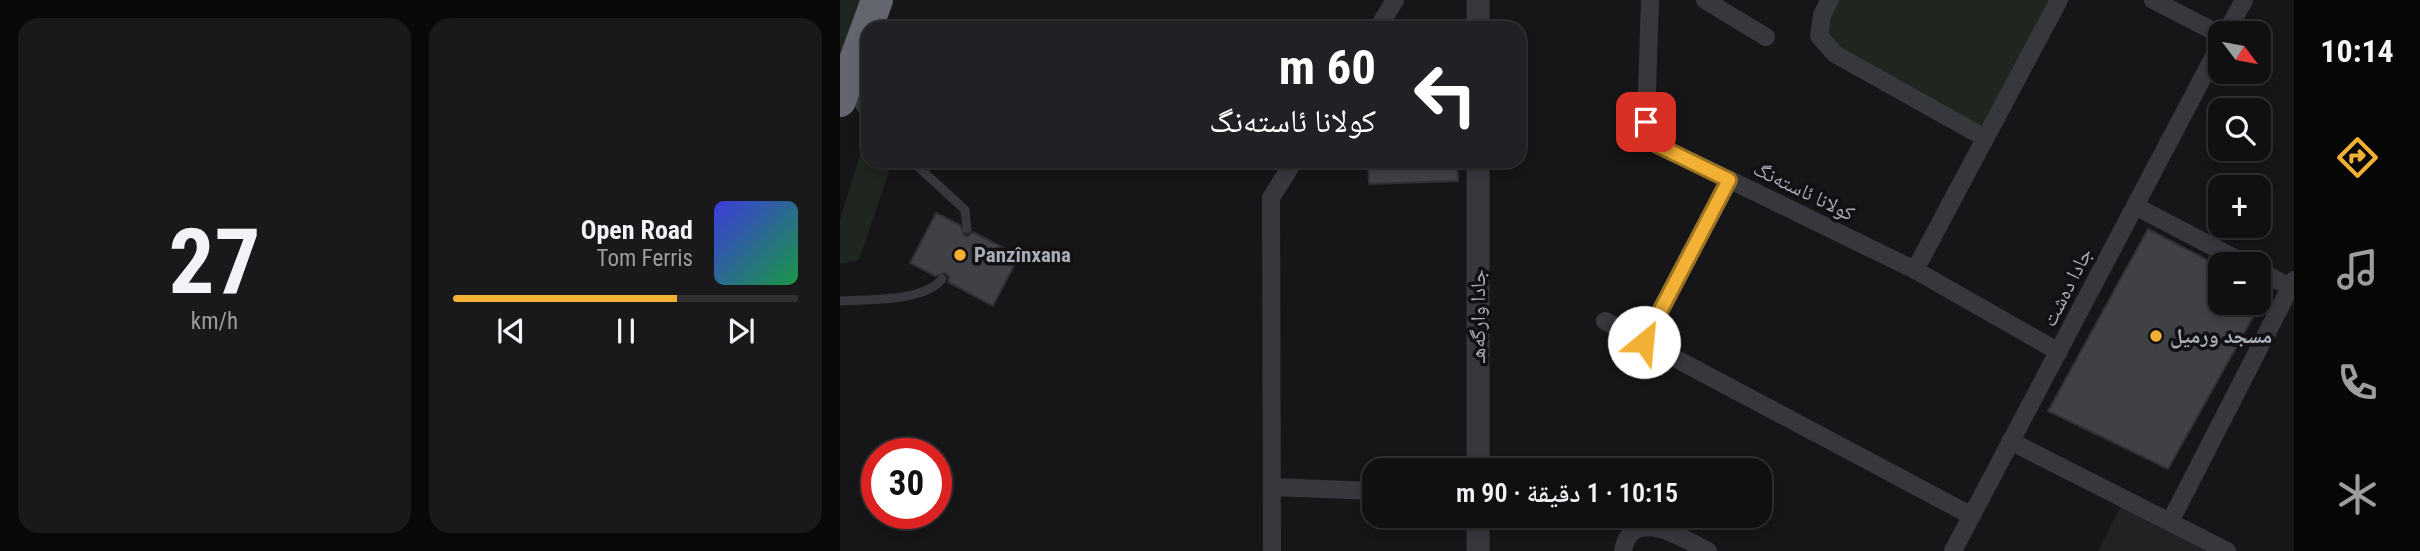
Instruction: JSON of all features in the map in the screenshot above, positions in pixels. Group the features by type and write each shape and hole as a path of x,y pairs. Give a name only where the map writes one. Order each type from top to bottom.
{"highway":[{"path":"869,21 877,0"},
{"path":"840,101 861,42"}],"street":[{"path":"1382,21 1395,0"},
{"path":"1478,0 1478,21"},
{"name":"کولانا ئاستەنگ","path":"1650,0 1646,122 1657,145 1915,270 2059,352"},
{"path":"1705,0 1766,37"},
{"path":"1830,0 1822,15 1819,36 1835,54 1985,138"},
{"path":"1915,270 2059,0"},
{"path":"2152,0 2208,28"},
{"path":"2233,21 2244,0"},
{"name":"جادا دەشت","path":"1954,551 2208,68"},
{"path":"1272,551 1271,198 1290,168"},
{"name":"جادا وارگه‌هـ","path":"1478,168 1478,458"},
{"path":"1644,342 1729,180"},
{"path":"2135,206 2223,252"},
{"path":"2171,522 2293,286 2271,276"},
{"path":"1605,321 1972,516"},
{"path":"2010,441 2227,551"},
{"path":"1272,487 1362,491"},
{"path":"1623,551 1630,534 1640,527 1651,526 1708,551"},
{"path":"1478,528 1478,551"}],"lane":[{"path":"850,71 861,110"},
{"path":"920,168 965,210 967,229"},
{"path":"840,301 920,294 937,286 942,279"}],"shaded area":[{"path":"840,0 867,0 840,75"},
{"path":"1830,0 2059,0 1985,138 1835,54 1822,15"},
{"path":"861,152 861,168 885,168 889,171 859,260 840,264 840,219"},
{"path":"2126,497 2231,551 2098,551"}],"building":[{"path":"1368,168 1457,168 1458,181 1369,184"},
{"path":"936,213 960,225 964,235 968,236 973,232 1019,256 993,306 948,282 949,277 945,273 935,276 910,263"},
{"path":"2148,229 2208,260 2208,315 2254,315 2168,469 2048,411"}],"place":[{"name":"Panzînxana","path":"960,255"},
{"name":"مسجد ورميل","path":"2156,336"}],"route":[{"path":"1644,342 1729,180 1657,145 1646,122"}]}
